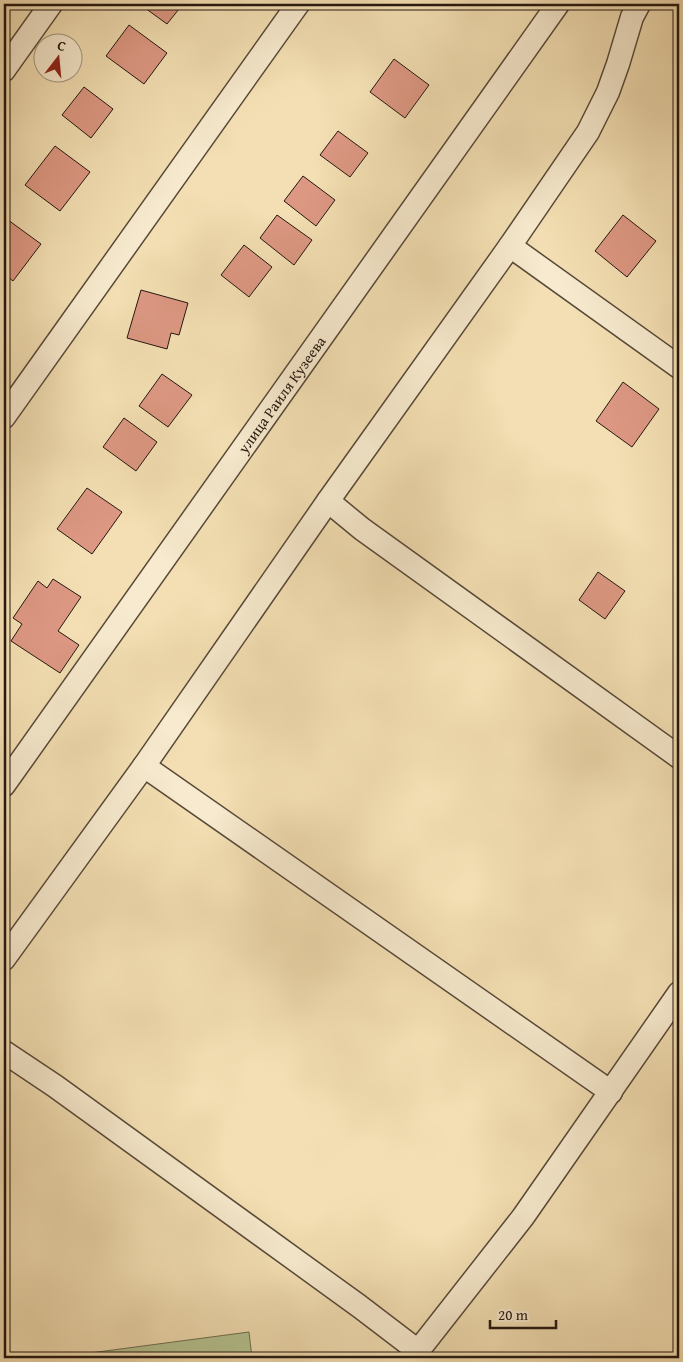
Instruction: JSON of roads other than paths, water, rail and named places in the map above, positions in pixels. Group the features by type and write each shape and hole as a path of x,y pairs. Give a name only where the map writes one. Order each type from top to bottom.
{"street":[{"path":"4,70 51,4"},
{"path":"4,418 298,4"},
{"name":"улица Раиля Кузеева","path":"4,784 558,4"},
{"path":"4,959 144,766 328,501 510,246 588,132 608,92 632,17 639,4"},
{"path":"510,246 679,367"},
{"path":"328,501 362,529 679,757"},
{"path":"144,766 611,1092"},
{"path":"4,1052 63,1092 351,1301 416,1355 524,1217 679,993"}]}
